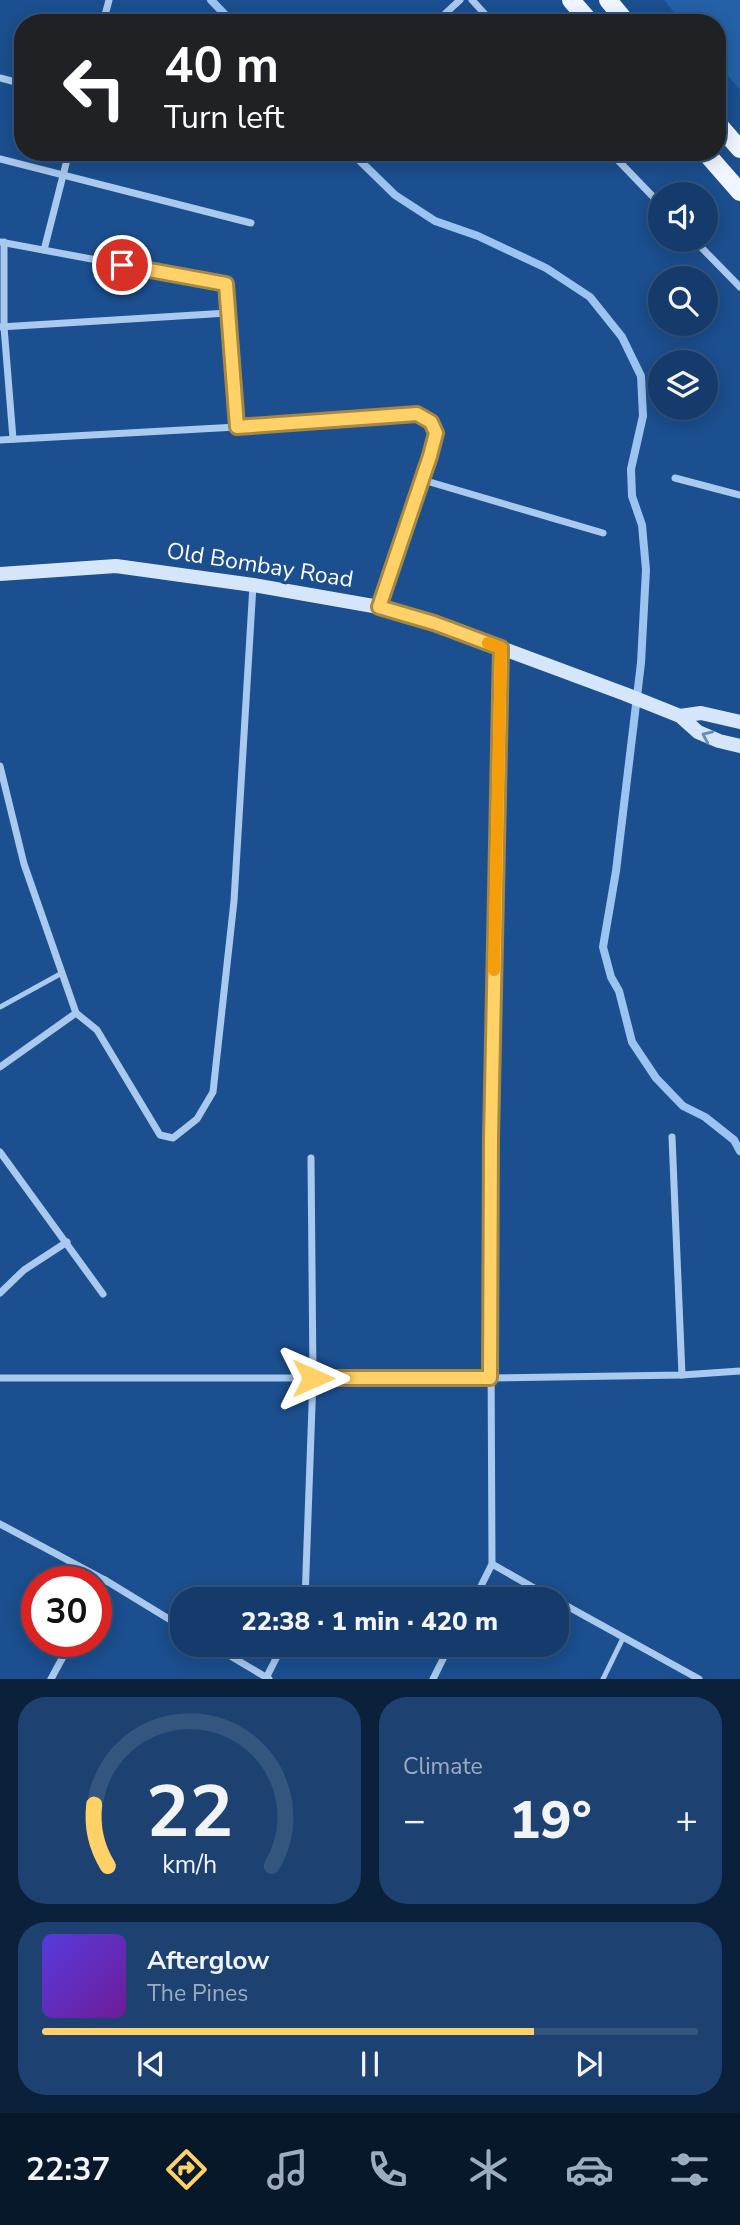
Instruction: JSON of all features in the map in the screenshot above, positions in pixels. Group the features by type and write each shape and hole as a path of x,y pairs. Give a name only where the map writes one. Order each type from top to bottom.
{"main road":[{"path":"571,0 583,14"},
{"path":"608,0 620,14"},
{"path":"726,133 740,149"},
{"path":"713,161 740,192"},
{"name":"Old Bombay Road","path":"0,574 116,566 253,585 379,607 434,623 680,716"},
{"path":"680,716 701,713 740,722"},
{"path":"680,716 698,732 740,746"}],"street":[{"path":"445,14 460,0"},
{"path":"472,0 485,14"},
{"path":"0,159 251,223"},
{"path":"44,250 67,161"},
{"path":"619,161 648,192"},
{"path":"13,439 2,327 2,242 226,284 237,427"},
{"path":"706,252 740,288"},
{"path":"2,327 228,313"},
{"path":"0,440 417,414 431,422 436,433 423,480 379,607"},
{"path":"675,478 740,495"},
{"path":"423,480 603,533"},
{"path":"0,766 24,864 76,1013 97,1030 160,1135 173,1138 197,1119 213,1092 234,901 253,585"},
{"path":"480,1587 492,1564 491,1124 501,648"},
{"path":"0,1067 76,1013"},
{"path":"672,1137 682,1375"},
{"path":"0,1152 103,1293"},
{"path":"306,1587 313,1378 311,1158"},
{"path":"0,1293 24,1270 67,1242"},
{"path":"0,1378 490,1378 682,1375 740,1371"},
{"path":"0,1524 79,1566"},
{"path":"492,1564 533,1587"},
{"path":"112,1584 170,1620"},
{"path":"569,1607 699,1679"},
{"path":"51,1679 63,1657"},
{"path":"232,1657 267,1678 277,1657"},
{"path":"433,1679 444,1657"}],"lane":[{"path":"0,1007 62,973"},
{"path":"603,1679 623,1638"}],"shaded area":[{"path":"664,0 740,0 740,90 726,73 726,14 676,14"}],"waterway":[{"path":"211,0 224,14"},
{"path":"360,161 395,195 435,221 478,236 546,268 590,297 622,337 641,376 643,416 631,469 632,496 642,525 646,570 641,663 616,871 603,947 611,977 619,991 632,1042 656,1078 683,1106 705,1117 734,1140 740,1151"}],"slow traffic":[{"path":"488,643 501,648 494,970"}],"route":[{"path":"122,265 226,284 237,427 417,414 431,422 436,433 430,456 379,607 434,623 501,648 491,1138 490,1378 313,1378"}]}
